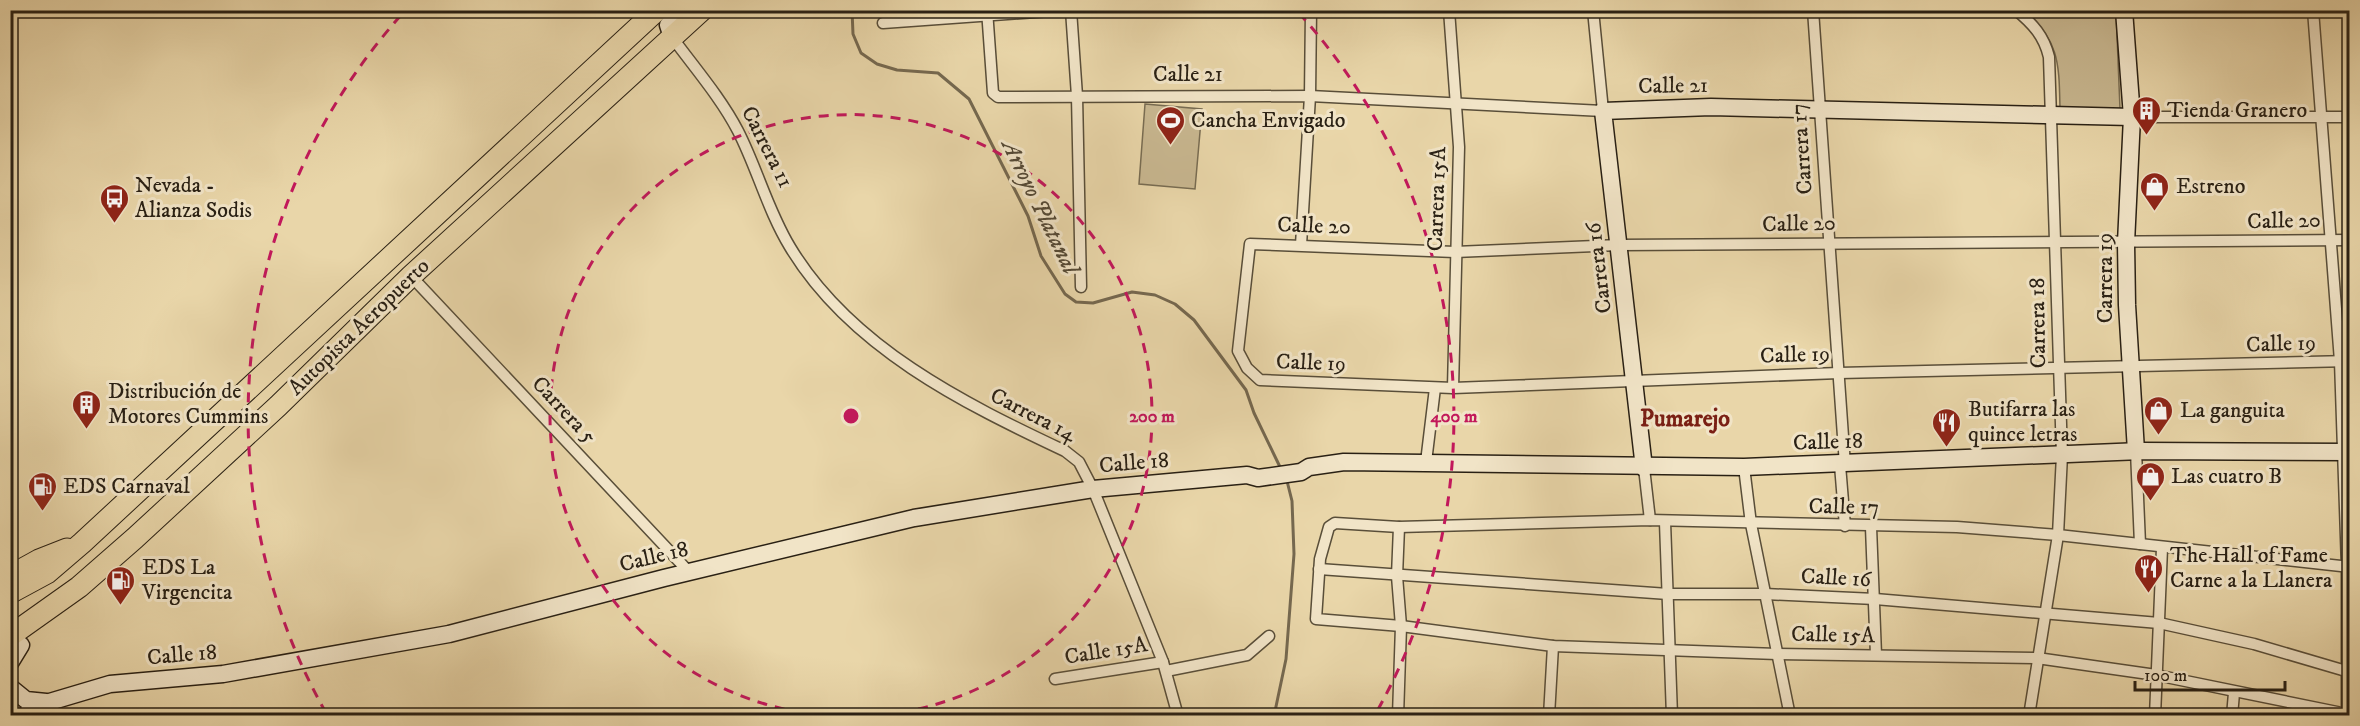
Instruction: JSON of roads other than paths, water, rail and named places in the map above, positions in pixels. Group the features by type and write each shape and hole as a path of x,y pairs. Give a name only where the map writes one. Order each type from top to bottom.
{"highway":[{"name":"Autopista Aeropuerto","path":"10,593 47,573 82,543 657,10"},
{"name":"Autopista Aeropuerto","path":"14,644 135,538 278,406 411,276 702,10"},
{"path":"10,576 39,560 82,543"}],"main road":[{"path":"672,38 668,26 680,10"},
{"name":"Carrera 19","path":"2124,11 2132,117 2126,243 2129,368 2136,451"},
{"name":"Calle 21","path":"1603,111 1711,107 2053,117 2132,117"},
{"name":"Carrera 16","path":"1603,111 1644,468"},
{"name":"Calle 18","path":"24,716 46,709 74,693 110,684 223,674 449,634 689,572 914,518 1093,489 1247,475 1258,478 1271,471 1344,462 1644,468 1843,465 2136,451 2346,452"},
{"path":"10,663 14,644"},
{"path":"10,687 26,700 46,709"}],"street":[{"path":"884,23 987,13 1064,10"},
{"path":"1071,10 1077,96 1081,287"},
{"path":"1174,10 1330,10"},
{"name":"Carrera 15A","path":"1449,10 1459,147 1453,388"},
{"name":"Carrera 16","path":"1593,10 1603,111"},
{"name":"Carrera 17","path":"1813,10 1839,373 1845,526"},
{"name":"Carrera 18","path":"2016,10 2031,22 2045,40 2049,57 2053,117 2062,455 2058,535 2029,716"},
{"path":"2124,11 2143,10"},
{"path":"2313,10 2345,361 2348,567 2347,715"},
{"path":"1301,245 1310,96 1311,11"},
{"name":"Calle 21","path":"987,13 993,93 998,97 1310,96 1603,111"},
{"name":"Carrera 11","path":"672,38 737,128 789,246 812,279"},
{"name":"Calle 21","path":"2132,117 2349,117"},
{"name":"Calle 20","path":"1247,368 1238,351 1249,245 1455,252 1619,245 2349,240"},
{"name":"Carrera 5","path":"411,276 689,572"},
{"name":"Carrera 14","path":"812,279 856,328 964,401 1073,456 1085,470 1165,667 1178,716"},
{"name":"Calle 19","path":"1247,368 1260,380 1453,388 1839,373 2129,368 2345,361"},
{"path":"1426,462 1435,387"},
{"name":"Carrera 19","path":"2136,451 2140,544"},
{"path":"1744,467 1751,524 1790,716"},
{"name":"Carrera 16","path":"1644,468 1650,520"},
{"name":"Calle 17","path":"1319,569 1329,527 1335,524 1399,527 1650,520 1871,527 1957,527 2058,535 2348,567"},
{"path":"1665,522 1672,716"},
{"path":"1398,716 1401,626 1397,576 1399,527"},
{"path":"1871,527 1876,655"},
{"path":"2155,716 2162,548"},
{"name":"Calle 15A","path":"1319,569 1316,619 1401,626 1553,646 1778,654 2037,658 2156,675 2347,715"},
{"name":"Calle 16","path":"1319,569 1668,594 1765,594 1875,599 2159,624 2254,644 2347,677"},
{"name":"Calle 15A","path":"1054,679 1247,655 1269,636"},
{"path":"1550,716 1553,646"},
{"path":"2232,716 2234,693"}],"waterway":[{"name":"Arroyo Platanal","path":"852,10 853,34 861,53 877,64 897,70 938,73 969,99 1028,216 1041,256 1065,294 1076,302 1093,303 1132,292 1155,295 1175,304 1194,320 1246,390 1254,413 1281,469"},
{"name":"Arroyo Platanal","path":"1274,716 1286,659 1294,554 1292,501 1287,481"}],"place":[{"name":"Tienda Granero","path":"2146,136"},
{"name":"Cancha Envigado","path":"1170,146"},
{"name":"Estreno","path":"2155,212"},
{"name":"Nevada - Alianza Sodis","path":"114,224"},
{"name":"Distribución de Motores Cummins","path":"87,430"},
{"name":"La ganguita","path":"2159,436"},
{"name":"Butifarra las quince letras","path":"1947,448"},
{"name":"Las cuatro B","path":"2150,502"},
{"name":"EDS Carnaval","path":"42,512"},
{"name":"The Hall of Fame Carne a la Llanera","path":"2149,594"},
{"name":"EDS La Virgencita","path":"121,606"}],"district":[{"name":"Pumarejo","path":"1685,419"}]}
